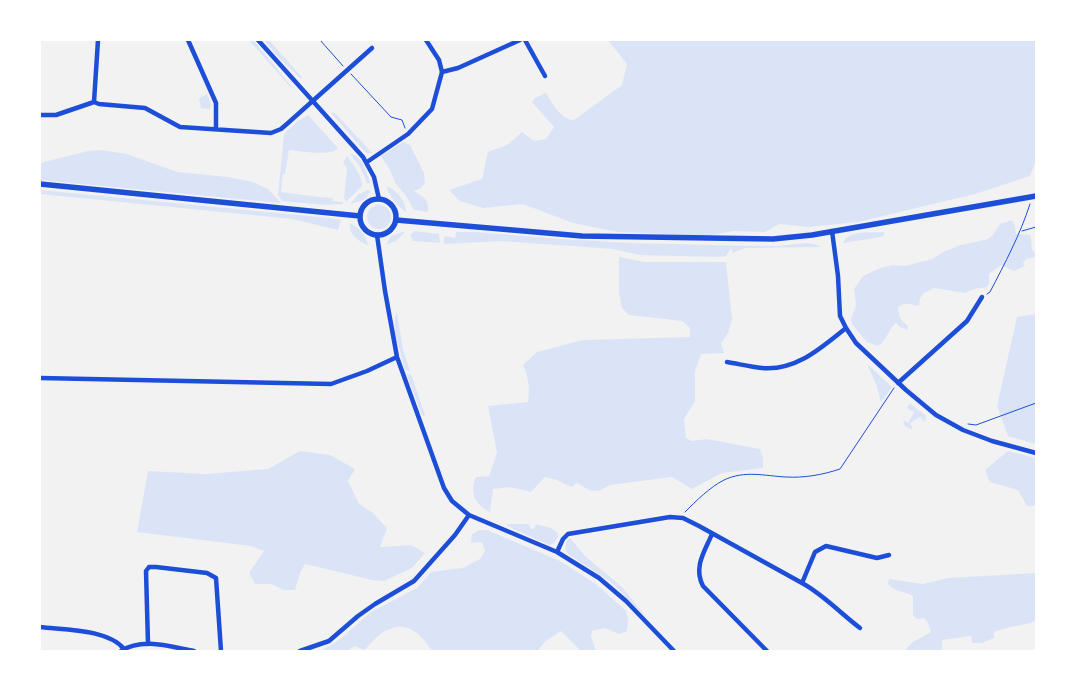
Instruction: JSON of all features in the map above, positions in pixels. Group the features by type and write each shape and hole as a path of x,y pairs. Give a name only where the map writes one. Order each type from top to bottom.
{"street":[{"path":"94,102 98,40"},
{"path":"188,40 216,103 216,129"},
{"path":"258,40 367,162 374,177 379,198"},
{"path":"367,162 408,134 432,108 442,72 439,60 426,40"},
{"path":"442,72 458,68 520,40"},
{"path":"525,40 545,76"},
{"path":"40,115 56,115 94,102 145,108 180,126 270,134 281,129 372,48"},
{"path":"40,184 360,216"},
{"path":"396,220 572,235 773,239 832,232 1036,196"},
{"path":"379,198 391,204 396,211 396,220 390,232 377,236 364,229 360,216 361,209 366,203 379,198"},
{"path":"832,232 838,276 840,316 856,343 926,408 963,430 992,441 1036,453"},
{"path":"377,236 384,291 397,357 444,488 452,501 469,515 557,552 583,567 610,586 674,651"},
{"path":"898,383 967,321 982,297"},
{"path":"727,362 764,368 800,362 816,353 846,328"},
{"path":"40,378 331,384 367,372 397,357"},
{"path":"300,651 329,642 364,612 414,582 454,536 469,515"},
{"path":"557,552 563,539 568,534 670,517 679,518 818,592 842,615 860,628"},
{"path":"712,534 699,566 700,579 703,586 767,651"},
{"path":"802,583 815,552 826,546 877,558 889,555"},
{"path":"148,644 146,571 150,567 156,567 206,573 216,578 221,651"},
{"path":"40,627 106,636 120,644 122,650 148,644 194,651"}],"path":[{"path":"320,40 391,118 402,120 408,134"},
{"path":"982,297 990,292 1021,231 1030,203"},
{"path":"1021,231 1036,227"},
{"path":"679,518 724,480 740,475 809,477 840,469 880,407 898,383"},
{"path":"963,430 967,424 976,425 1036,403"}],"shaded area":[{"path":"249,40 253,40 291,88"},
{"path":"264,40 269,40 302,77 301,79 279,58"},
{"path":"608,40 1036,40 1036,161 1030,176 975,194 858,222 809,227 779,224 765,232 733,231 707,236 618,232 573,223 523,204 483,208 460,201 449,190 482,179 488,152 507,145 522,132 534,141 546,139 554,127 532,102 535,98 546,93 561,114 574,120 622,85 627,64"},
{"path":"207,94 211,103 210,109 201,108 199,98"},
{"path":"333,112 372,153 366,153 331,113"},
{"path":"308,115 338,148 334,151 322,153 289,150 281,192 333,198 332,201 343,202 343,204 325,205 282,201 278,195 284,134 298,121"},
{"path":"403,142 410,145 424,173 425,183 421,188 414,191 427,201 428,212 414,210 396,184 381,156"},
{"path":"101,150 127,154 177,172 228,177 253,182 268,189 281,203 40,180 40,163 88,151"},
{"path":"350,154 358,157 361,161 366,169 370,183 367,183 360,167"},
{"path":"347,156 359,174 362,186 346,202 344,198 347,168 343,163"},
{"path":"386,186 400,196 405,204 406,212 394,201"},
{"path":"40,190 341,220 338,230 292,219 40,194"},
{"path":"367,190 371,191 364,200 350,204 358,195"},
{"path":"379,205 384,206 390,212 390,222 384,228 379,229 374,228 368,222 367,217 368,212 374,206"},
{"path":"1012,220 1016,234 1030,235 1032,250 1036,254 1035,257 1026,259 1023,267 1014,271 1001,265 989,274 987,287 965,293 934,288 924,293 920,298 919,306 901,305 898,307 899,316 908,326 907,330 896,323 878,346 867,342 852,324 851,320 856,305 854,289 863,276 892,265 905,266 932,259 945,251 961,245 988,239 1000,224"},
{"path":"350,223 362,232 368,245 352,234"},
{"path":"406,231 396,241 386,245 391,236"},
{"path":"415,231 439,234 440,243 413,241 410,235"},
{"path":"456,232 632,243 776,246 808,243 821,247 745,248 733,253 731,248 726,256 719,257 639,255 613,249 501,241 444,244 444,236 455,238"},
{"path":"884,232 884,236 881,237 843,243 855,234"},
{"path":"619,257 644,262 726,262 732,319 728,333 721,343 724,353 701,354 695,371 695,401 684,419 686,438 692,441 707,439 760,449 763,458 763,468 722,473 692,489 672,477 610,485 599,491 589,490 577,483 571,487 557,480 545,477 531,492 510,487 493,489 490,512 480,506 473,493 476,477 489,476 497,453 488,406 528,402 527,375 523,365 537,352 583,340 690,337 690,328 682,321 629,315 622,308 619,293"},
{"path":"397,313 403,349 410,371 405,370 395,333 395,316"},
{"path":"1036,314 1036,444 1008,436 997,406 1017,317"},
{"path":"867,364 892,387 881,402 876,384"},
{"path":"411,374 425,417 422,415 407,375"},
{"path":"910,403 926,416 925,422 920,417 910,423 913,429 905,426 903,420 908,423 914,412 907,408"},
{"path":"300,451 330,455 355,469 348,481 359,504 372,512 387,528 380,547 411,545 425,553 412,568 384,581 372,580 305,564 295,590 284,590 271,584 255,584 249,573 264,551 251,546 137,532 148,471 205,474 268,469"},
{"path":"1008,451 1036,458 1036,505 1027,506 1018,490 990,482 986,469"},
{"path":"506,524 529,524 531,529 534,529 536,524 551,528 557,532 558,537 554,543 549,545"},
{"path":"479,530 487,530 560,561 596,584 626,611 628,620 627,631 619,634 605,628 592,631 591,636 596,651 581,651 561,631 546,641 537,651 432,651 420,636 406,628 399,627 383,632 364,650 355,646 347,651 321,651 339,640 371,612 417,588 431,572 462,568 480,559 485,551 482,542 471,543 472,534"},
{"path":"570,538 585,556 622,587 648,619 611,582 568,554 565,546"},
{"path":"1036,573 1036,621 994,632 994,638 982,643 972,643 971,636 942,640 942,651 904,651 913,642 931,632 924,618 917,619 913,615 913,596 892,587 888,584 889,579 923,584 948,578"}]}
